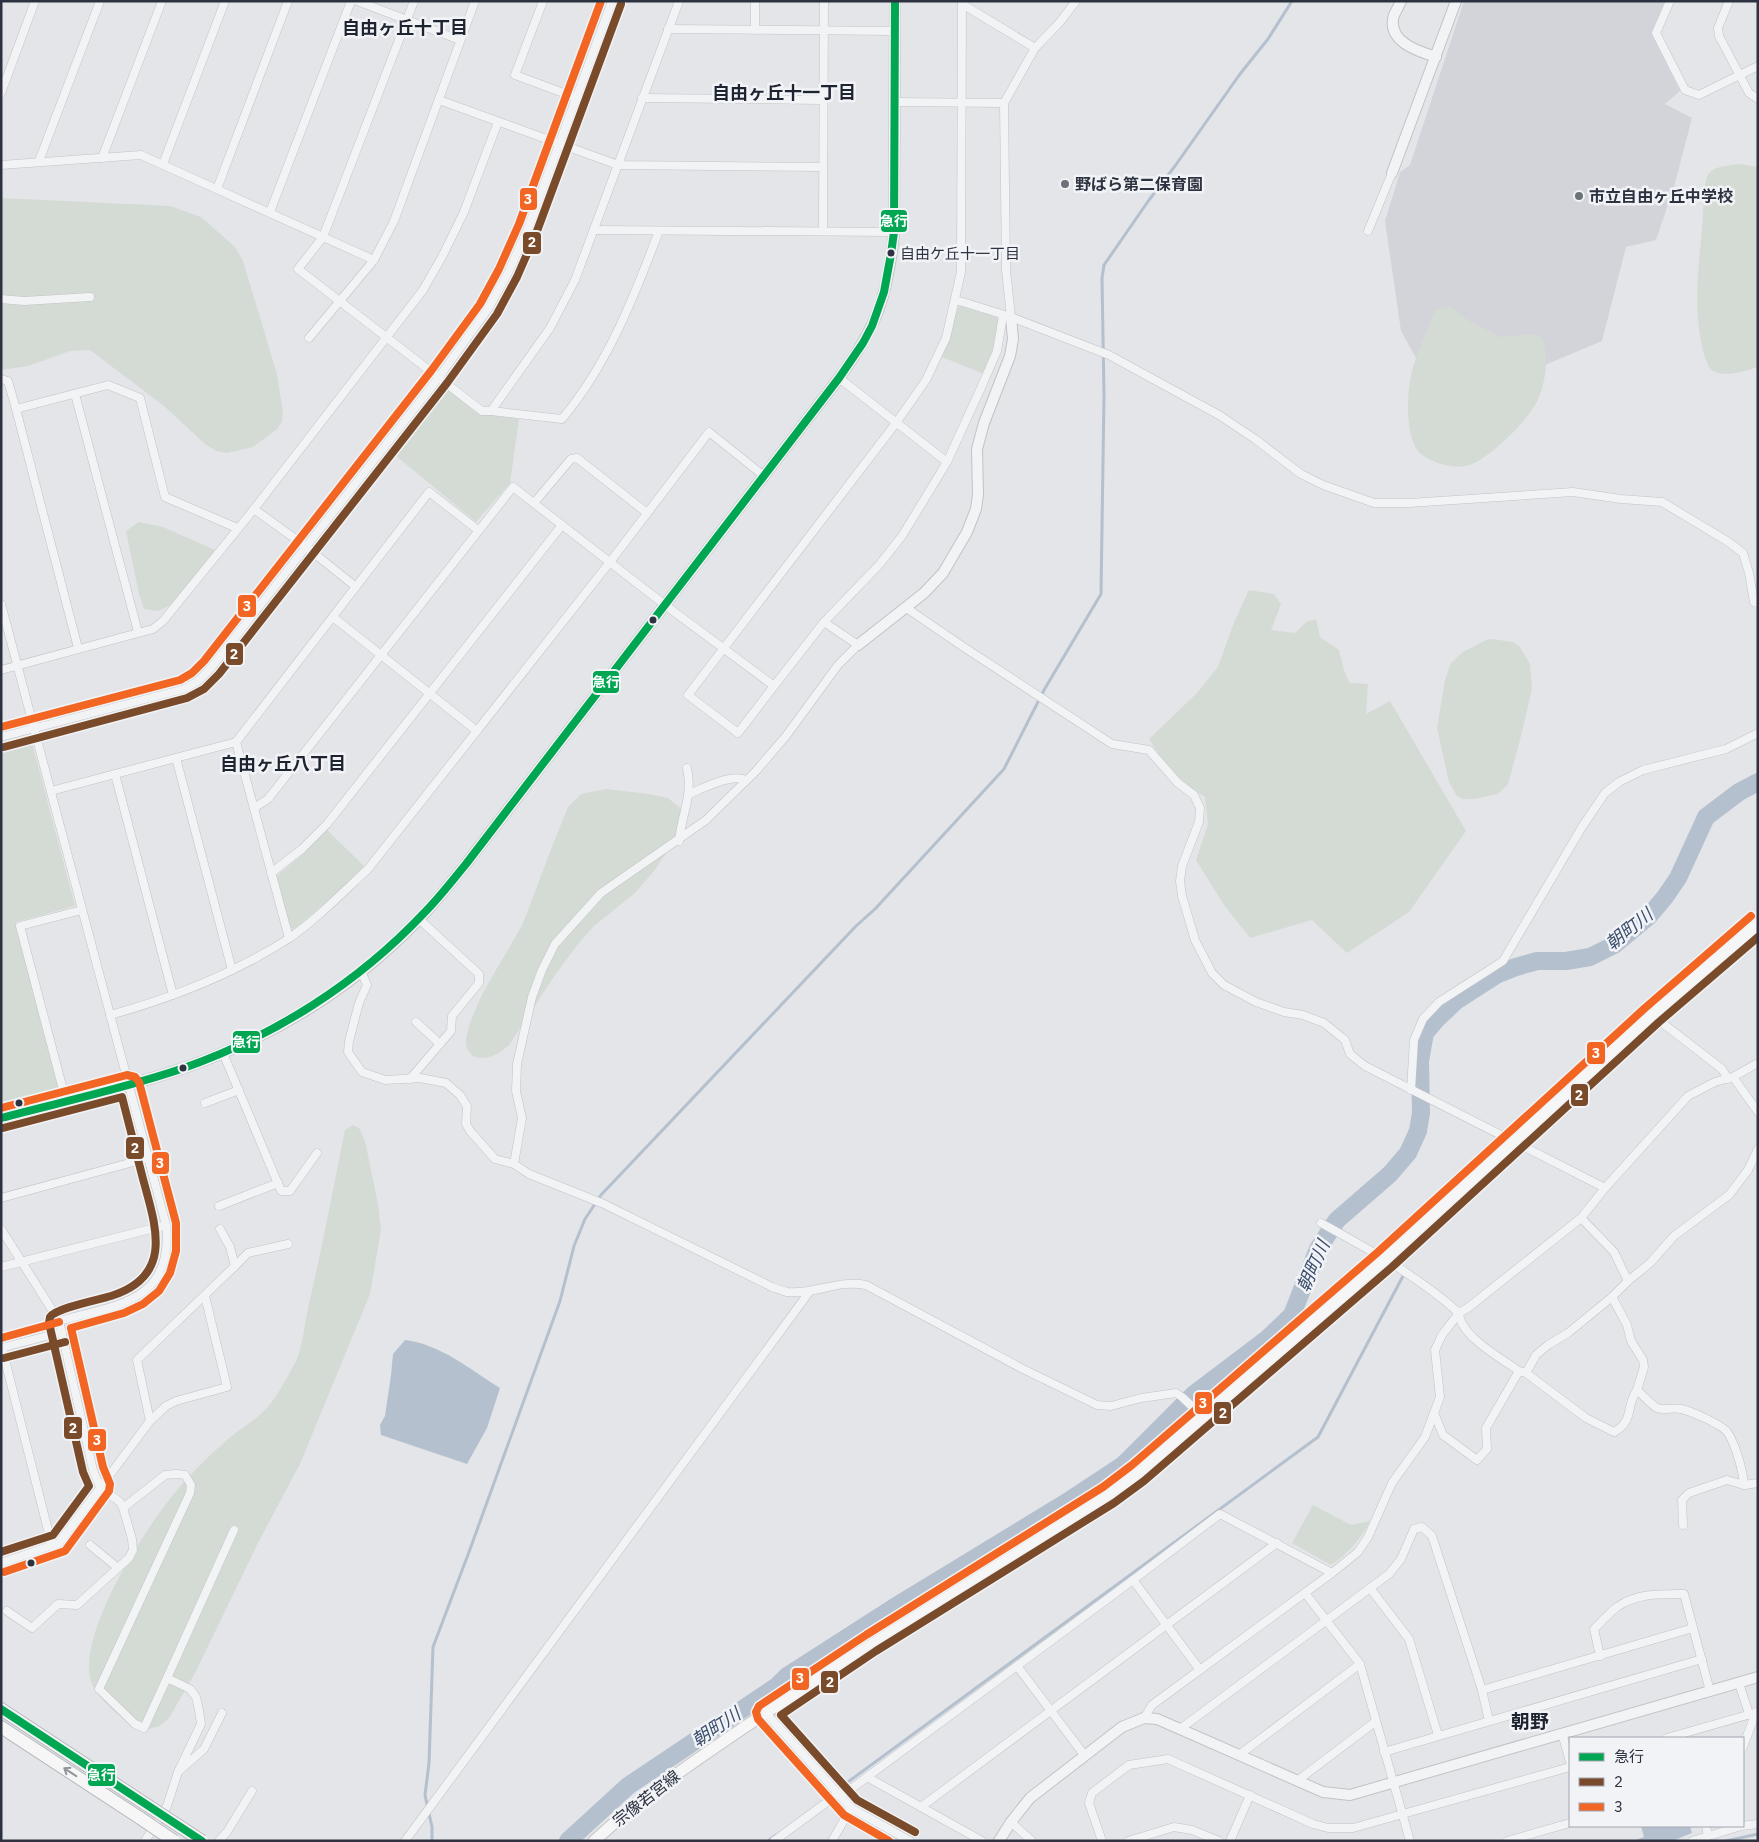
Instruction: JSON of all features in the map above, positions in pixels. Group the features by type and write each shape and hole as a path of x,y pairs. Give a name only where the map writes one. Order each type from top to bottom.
{"highway":[{"path":"1,1710 202,1841"},
{"path":"1,1727 174,1841"}],"main road":[{"name":"宗像若宮線","path":"594,1841 623,1813 670,1778 766,1713 871,1643 1110,1495 1138,1473 1385,1259 1652,1015 1758,924"}],"street":[{"path":"1,93 35,1"},
{"path":"39,161 100,1"},
{"path":"102,158 162,1"},
{"path":"163,164 225,1"},
{"path":"217,189 288,1"},
{"path":"270,212 352,1"},
{"path":"357,1 460,40"},
{"path":"414,1 323,237 298,269 482,411 562,419 594,373 614,339 637,289 659,231"},
{"path":"309,338 374,260 394,221 475,1"},
{"path":"542,1 515,75 577,98"},
{"path":"1,737 184,689 198,681 211,668 439,377 488,309 508,273 528,228 612,1"},
{"path":"491,411 550,328 574,280 679,1"},
{"path":"755,1 755,30"},
{"path":"823,231 824,1"},
{"path":"1,1118 180,1070 223,1053 290,1020 328,997 394,944 419,919 466,864 858,353 870,331 883,301 891,266 894,232 895,1"},
{"path":"514,1164 522,1118 516,1091 517,1064 532,997 555,944 601,893 679,841 706,820 746,780 786,736 838,665 858,645 924,593 942,573 967,532 976,509 978,494 977,449 984,423 1010,356 1013,339 1007,316 1004,103 1035,48 1060,22 1076,1"},
{"path":"1402,1 1394,16 1393,28 1396,35 1402,42 1416,50 1436,57"},
{"path":"1368,231 1392,173 1456,1"},
{"path":"1670,1 1656,33 1685,90 1699,95 1758,66"},
{"path":"1728,1 1718,28 1719,36 1749,94 1758,99"},
{"path":"962,3 1035,48"},
{"path":"962,3 961,272 946,338 926,380 896,423 688,695 730,727 738,732 824,622 879,565 902,536 947,462 997,351 1007,316"},
{"path":"668,30 894,32"},
{"path":"642,98 823,100"},
{"path":"439,100 618,165 823,167"},
{"path":"894,102 1004,103"},
{"path":"1,670 153,628 164,621 254,509 423,290 444,255 464,212 498,122"},
{"path":"1,165 141,155 374,260"},
{"path":"594,230 894,232"},
{"path":"1,299 24,301 90,297"},
{"path":"956,300 1007,316 1109,355 1219,415 1255,439 1300,474 1323,485 1374,502 1409,502 1573,492 1621,499 1662,502 1727,541 1743,553 1754,602 1758,603"},
{"path":"839,378 947,462"},
{"path":"1,379 8,381 78,648"},
{"path":"16,409 108,385 140,398 165,497 237,528"},
{"path":"75,394 138,632"},
{"path":"110,1015 173,995 232,970 289,938 323,911 368,869 610,562 709,432 764,476"},
{"path":"534,503 571,459 577,458 647,513"},
{"path":"254,808 268,799 513,487 665,605 774,686"},
{"path":"51,791 236,742 429,492 478,530"},
{"path":"254,509 306,546 356,587"},
{"path":"271,873 302,849 327,824 562,525"},
{"path":"1,604 166,1225 166,1253 161,1271 153,1283 140,1295 122,1303 59,1321"},
{"path":"905,607 1112,744 1149,750 1178,783 1194,795 1200,808 1199,822 1182,866 1180,881 1182,896 1196,940 1212,973 1224,985 1256,1002 1324,1023 1345,1040 1350,1054 1365,1066 1605,1188"},
{"path":"333,616 478,731"},
{"path":"824,622 858,645"},
{"path":"1412,1090 1414,1040 1424,1019 1439,1002 1503,961 1582,827 1605,793 1619,782 1643,770 1726,749 1758,733"},
{"path":"236,742 289,938"},
{"path":"176,758 232,970"},
{"path":"679,841 680,828 690,794 687,768"},
{"path":"115,774 173,995"},
{"path":"690,794 711,784 741,778 746,780"},
{"path":"66,1101 20,926 82,910"},
{"path":"410,1078 451,1030 452,1016 479,983 479,974 419,919"},
{"path":"361,971 367,985 359,1003 348,1052 355,1063 362,1072 386,1080 410,1078 446,1083 460,1095 467,1106 466,1124 470,1131 495,1159 514,1164 529,1174 604,1204 786,1292 810,1291 852,1282 866,1284 1023,1369 1097,1405 1111,1406 1141,1398 1176,1393 1203,1417"},
{"path":"1652,1015 1722,1069 1758,1112"},
{"path":"416,1022 440,1044"},
{"path":"223,1053 281,1191 290,1191 316,1153"},
{"path":"1144,1718 1152,1705 1358,1552 1392,1483 1425,1437 1440,1397 1436,1350 1442,1335 1459,1313 1581,1218 1605,1188 1688,1096 1715,1082 1730,1078 1758,1063"},
{"path":"205,1102 239,1090"},
{"path":"1434,1413 1443,1435 1477,1460 1487,1449 1486,1428 1522,1372 1536,1355 1568,1333 1612,1297 1650,1263 1674,1236 1729,1195 1748,1170 1758,1149"},
{"path":"1,1198 148,1158"},
{"path":"219,1206 278,1184"},
{"path":"1581,1218 1614,1252 1628,1281"},
{"path":"1321,1223 1385,1259 1447,1302 1459,1313 1459,1320 1473,1337 1586,1418 1614,1432 1623,1427 1627,1420 1632,1397 1637,1390 1644,1367 1643,1360 1631,1341 1627,1325 1612,1297"},
{"path":"1,1267 166,1225"},
{"path":"1,1229 59,1321 94,1470 100,1487 120,1502 132,1539 132,1550 129,1558 77,1605 58,1604 32,1628 7,1611"},
{"path":"220,1229 230,1247 235,1266"},
{"path":"150,1420 137,1360 248,1253 288,1244"},
{"path":"405,1841 810,1291"},
{"path":"1,1563 58,1544 150,1420 166,1406 176,1401 228,1387 205,1296"},
{"path":"52,1546 1,1348 62,1332"},
{"path":"1637,1390 1656,1407 1661,1409 1680,1409 1722,1427 1728,1433 1737,1455 1744,1475 1744,1485"},
{"path":"123,1508 165,1475 185,1475 191,1485 190,1493 99,1689 135,1724 144,1728 234,1530"},
{"path":"1683,1525 1682,1500 1689,1493 1727,1480 1744,1485 1758,1483"},
{"path":"774,1841 838,1794 846,1792 1134,1580 1220,1514 1332,1573"},
{"path":"1180,1729 1388,1574 1402,1559 1414,1529 1422,1527 1432,1536 1482,1690 1489,1721"},
{"path":"921,1806 1277,1543"},
{"path":"90,1545 118,1568"},
{"path":"1134,1580 1200,1670"},
{"path":"1370,1588 1409,1639 1438,1735"},
{"path":"1305,1593 1360,1664 1410,1841"},
{"path":"1600,1656 1594,1629 1617,1607 1630,1600 1649,1595 1684,1594 1710,1691"},
{"path":"1482,1690 1693,1628"},
{"path":"1384,1752 1702,1659"},
{"path":"1239,1755 1360,1664"},
{"path":"1017,1666 1085,1756"},
{"path":"999,1841 1020,1808 1041,1788 1122,1727 1144,1718 1157,1719 1323,1792 1350,1795 1758,1677"},
{"path":"145,1841 167,1806 178,1772 201,1724 196,1697 190,1689 167,1678"},
{"path":"1739,1682 1754,1713 1744,1744"},
{"path":"178,1772 204,1749 222,1713"},
{"path":"766,1713 851,1808 910,1841"},
{"path":"1670,1737 1754,1713"},
{"path":"1298,1781 1375,1722"},
{"path":"1562,1733 1569,1758"},
{"path":"1102,1841 1089,1803 1092,1793 1130,1765 1168,1759 1313,1824 1328,1828 1353,1828 1569,1767"},
{"path":"866,1777 982,1841"},
{"path":"222,1840 252,1791"},
{"path":"1230,1841 1250,1795"},
{"path":"832,1841 851,1808"},
{"path":"1010,1822 1032,1841"},
{"path":"1507,1841 1569,1822"},
{"path":"1744,1826 1758,1824"},
{"path":"1128,1841 1174,1827 1192,1830 1218,1841"},
{"path":"1706,1827 1708,1836"},
{"path":"1692,1841 1738,1827"}],"shaded area":[{"path":"1464,1 1665,1 1651,33 1680,91 1665,104 1692,118 1674,187 1656,240 1626,247 1602,341 1509,380 1429,381 1401,331 1385,221 1400,172 1410,165"},
{"path":"1739,164 1758,167 1758,367 1724,374 1713,371 1710,368 1703,351 1697,300 1698,271 1706,179 1714,169"},
{"path":"1,198 170,206 201,217 235,247 243,261 277,374 283,413 282,421 277,429 253,447 227,453 216,451 205,444 164,406 90,350 70,351 28,366 1,370"},
{"path":"962,305 997,317 999,323 998,338 984,374 942,357 958,307"},
{"path":"1449,306 1469,321 1500,337 1533,334 1542,339 1546,354 1544,381 1535,405 1507,438 1480,460 1467,466 1451,466 1428,459 1416,448 1408,418 1409,385 1415,360 1435,310"},
{"path":"441,383 481,414 519,419 510,483 476,522 389,450"},
{"path":"139,522 163,527 215,550 174,604 158,611 144,609 139,594 126,531"},
{"path":"1249,590 1274,594 1281,604 1271,630 1295,633 1306,622 1316,619 1320,637 1339,650 1344,670 1350,683 1368,684 1366,714 1390,701 1466,831 1409,912 1347,953 1312,920 1250,938 1224,905 1196,860 1208,824 1205,797 1172,776 1149,739 1196,694 1218,667 1233,625"},
{"path":"1486,640 1513,642 1520,647 1530,664 1532,689 1508,784 1498,794 1474,799 1463,799 1457,796 1449,782 1437,728 1445,680 1451,663 1463,652"},
{"path":"30,735 75,906 16,922 60,1090 1,1106 1,742"},
{"path":"606,789 668,798 680,808 684,827 654,871 635,893 594,926 578,944 555,975 509,1045 490,1057 478,1058 473,1056 467,1048 466,1042 471,1021 483,993 522,925 568,807 581,794"},
{"path":"327,830 364,866 347,884 294,929 290,928 277,877"},
{"path":"353,1125 359,1128 365,1141 378,1204 381,1230 370,1294 300,1464 259,1541 195,1673 169,1718 160,1726 142,1731 112,1709 93,1685 90,1678 90,1657 95,1633 118,1579 164,1507 183,1483 208,1457 269,1406 295,1363 301,1344 345,1130"},
{"path":"1313,1505 1351,1525 1370,1521 1354,1546 1331,1565 1292,1543"}],"water":[{"path":"405,1340 418,1342 443,1352 500,1388 487,1428 467,1464 381,1435 380,1425 385,1416 393,1354"},
{"path":"1641,1827 1690,1827 1692,1833 1672,1841 1633,1841 1644,1837"}],"waterway":[{"path":"432,1841 432,1827 425,1795 429,1763 433,1647 560,1301 574,1246 585,1219 601,1195 856,926 875,909 1004,769 1044,690 1101,594 1104,396 1102,278 1104,265 1240,74 1268,39 1292,1"},
{"name":"朝町川","path":"568,1841 628,1786 777,1686 787,1676 893,1608 1067,1502 1123,1465 1193,1395 1267,1339 1292,1315 1318,1249 1337,1220 1390,1174 1408,1153 1418,1131 1421,1113 1420,1061 1425,1033 1437,1019 1456,1001 1498,974 1537,961 1566,961 1590,957 1614,945 1649,916 1665,897 1678,878 1706,817 1739,792 1758,782"},
{"path":"837,1790 1318,1437 1403,1276"},
{"path":"1726,1841 1758,1834"},
{"path":"768,1841 776,1835"}],"transit line":[{"name":"3","path":"1,727 180,680 192,673 204,661 431,371 480,304 499,269 519,224 601,1"},
{"name":"急行","path":"1,1118 114,1089 181,1069 215,1056 281,1024 312,1006 371,963 430,907 466,864 839,378 863,343 872,326 884,292 894,232 895,1"},
{"name":"2","path":"4,747 187,698 204,689 219,674 447,383 497,314 517,277 537,231 621,4"},
{"name":"3","path":"889,1841 844,1815 758,1719 756,1712 759,1706 866,1635 1103,1487 1132,1465 1378,1252 1645,1008 1751,916"},
{"name":"2","path":"915,1832 857,1800 781,1715 876,1651 1114,1503 1144,1481 1392,1267 1659,1022 1758,937"},
{"name":"3","path":"1,1108 127,1075 135,1077 139,1082 176,1223 176,1251 170,1273 159,1291 143,1304 124,1313 71,1328 103,1467 110,1484 109,1491 65,1551 4,1572"},
{"name":"2","path":"1,1552 53,1535 89,1486 83,1472 49,1323 50,1317 60,1310 111,1296 131,1287 144,1276 152,1263 156,1248 152,1215 122,1097 3,1128"},
{"name":"3","path":"1,1338 59,1322"},
{"name":"2","path":"4,1358 65,1342"},
{"name":"急行","path":"1,1709 202,1841"}],"place":[{"name":"野ばら第二保育園","path":"1065,184"},
{"name":"市立自由ヶ丘中学校","path":"1579,196"},
{"name":"自由ケ丘十一丁目","path":"891,253"}],"district":[{"name":"自由ヶ丘十丁目","path":"405,27"},
{"name":"自由ヶ丘十一丁目","path":"784,92"},
{"name":"自由ヶ丘八丁目","path":"283,763"},
{"name":"朝野","path":"1530,1721"}]}
